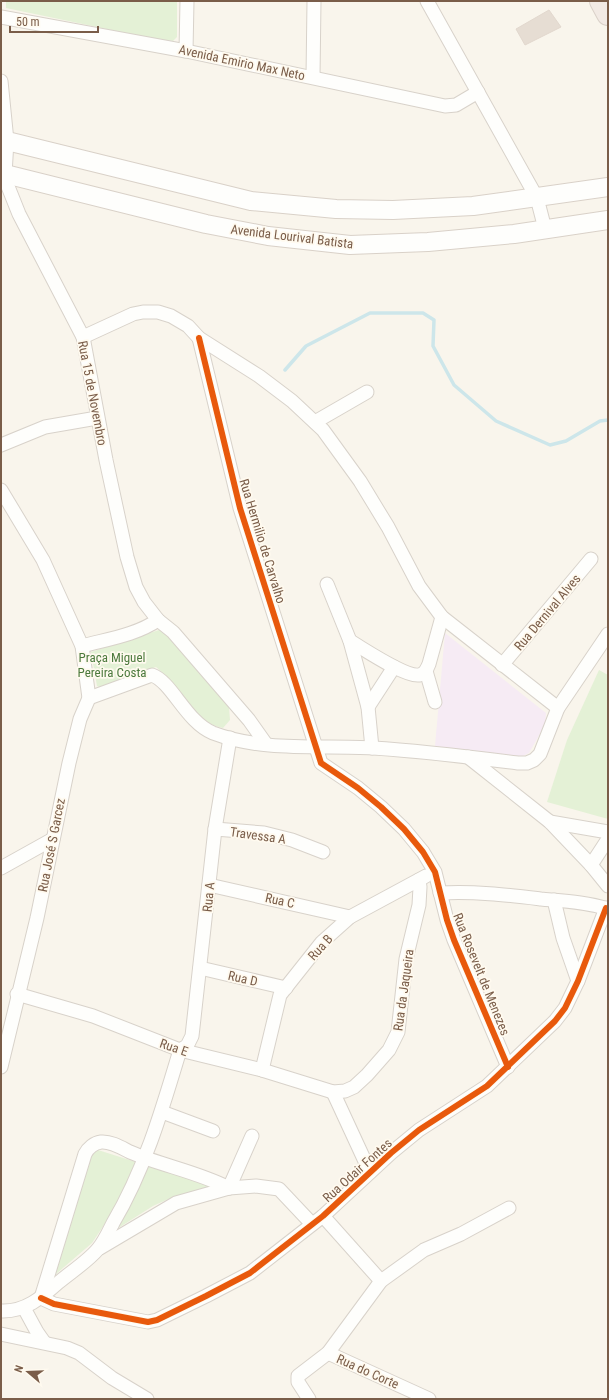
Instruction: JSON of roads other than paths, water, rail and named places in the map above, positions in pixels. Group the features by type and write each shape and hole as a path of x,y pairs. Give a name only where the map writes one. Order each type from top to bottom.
{"highway":[{"path":"601,1 608,14"}],"main road":[{"path":"4,138 251,201 336,209 393,210 473,206 608,187"},
{"name":"Avenida Lourival Batista","path":"3,174 206,224 268,236 350,245 428,242 545,229 608,220"}],"street":[{"path":"186,51 187,1"},
{"path":"313,77 314,1"},
{"path":"427,1 537,198 545,229"},
{"name":"Avenida Emirio Max Neto","path":"1,17 186,51 445,106 456,105 478,92"},
{"name":"Rua 15 de Novembro","path":"1,80 4,138 3,174 10,195 19,214 83,337 97,418 127,557 136,587 144,602 158,620"},
{"path":"83,337 143,312 158,312 171,316 188,326 199,338 259,376 323,430 360,481 388,526 419,586 442,617 558,708"},
{"name":"Rua Hermilio de Carvalho","path":"199,338 240,508 317,748"},
{"path":"315,422 367,392"},
{"path":"1,445 45,427 97,418"},
{"path":"1,490 44,560 82,646 89,698 152,675 161,681 188,715 199,724 211,732 230,738 266,744 317,748 372,748 527,763 534,760 540,754 558,708 608,634"},
{"name":"Rua Dernival Alves","path":"502,665 591,559"},
{"path":"327,584 350,642 368,707 372,748"},
{"path":"350,642 404,672 413,675 420,675 426,671 429,664 442,617"},
{"path":"82,646 126,634 149,626 158,620 173,632 249,720 266,744"},
{"path":"368,707 394,667"},
{"path":"426,671 434,702"},
{"name":"Rua José S Garcez","path":"1,1066 17,994 37,918 60,800 76,734 89,698"},
{"name":"Rua A","path":"180,1050 188,1046 192,1036 215,829 230,738"},
{"name":"Rua Rosevelt de Menezes","path":"317,748 321,763 358,788 381,807 404,829 423,852 436,872 440,893 454,940 508,1067"},
{"path":"468,757 550,822 591,865 608,886"},
{"path":"550,822 608,832"},
{"name":"Travessa A","path":"215,829 264,833 292,840 323,852"},
{"path":"1,868 53,839"},
{"path":"591,865 608,839"},
{"name":"Rua B","path":"262,1070 280,995 322,942 350,917 436,872"},
{"name":"Rua da Jaqueira","path":"333,1092 345,1091 354,1087 367,1075 396,1039 406,959 419,905 419,880"},
{"name":"Rua C","path":"209,885 350,917"},
{"name":"Rua Rosevelt de Menezes","path":"440,893 469,891 554,900 607,908"},
{"path":"554,900 563,938 578,981"},
{"name":"Rua Odair Fontes","path":"41,1298 54,1304 139,1321 157,1320 250,1273 323,1216 370,1172 419,1130 487,1086 555,1021 565,1008 578,981 607,908"},
{"name":"Rua D","path":"200,968 286,988"},
{"name":"Rua E","path":"17,994 93,1016 180,1050 262,1070 333,1092"},
{"path":"98,1249 128,1198 162,1112 180,1050"},
{"path":"333,1092 370,1172"},
{"path":"162,1112 213,1131"},
{"path":"229,1188 252,1136"},
{"path":"41,1298 88,1149 100,1142 107,1142 144,1158 229,1188"},
{"path":"1,1311 13,1312 24,1308 41,1298 98,1249 176,1202 229,1188 256,1186 279,1189 312,1224"},
{"path":"309,1399 298,1382 298,1376 328,1353 381,1281 424,1250 461,1234 509,1208"},
{"path":"323,1216 381,1281"},
{"path":"24,1308 44,1342"},
{"path":"1,1334 68,1348 79,1353 112,1378 147,1399"},
{"name":"Rua do Corte","path":"328,1353 429,1399"}],"waterway":[{"path":"285,370 306,346 370,313 423,313 434,320 433,346 454,385 496,421 550,445 566,441 600,421 608,420"}],"park label":[{"name":"Praça Miguel Pereira Costa","path":"112,664"}]}
